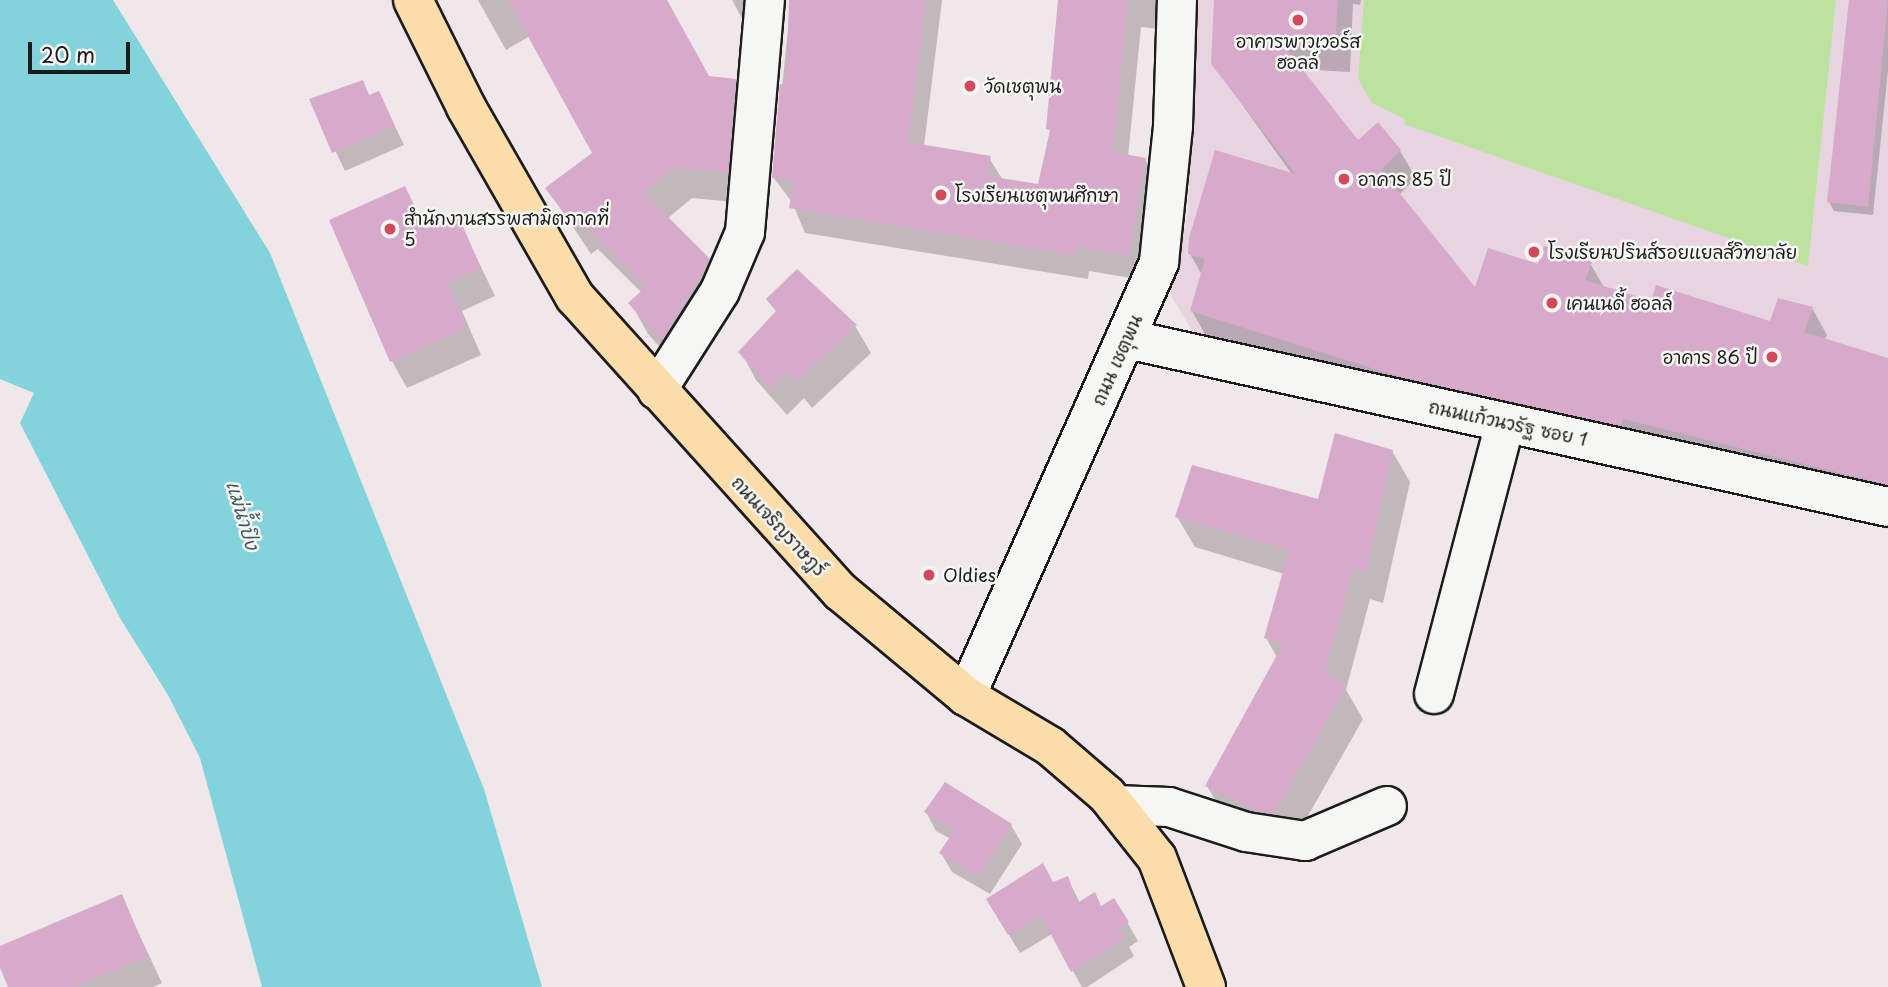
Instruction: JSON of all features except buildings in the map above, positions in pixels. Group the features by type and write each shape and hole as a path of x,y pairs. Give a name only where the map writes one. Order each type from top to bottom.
{"main road":[{"name":"ถนนเจริญราษฎร์","path":"413,0 466,107 575,297 841,592 966,696 1050,746 1115,804 1157,858 1206,987"}],"street":[{"path":"657,390 720,291 745,232 765,0"},
{"name":"ถนน เชตุพน","path":"966,696 1159,262 1173,126 1177,0"},
{"name":"ถนนแก้วนวรัฐ ซอย 1","path":"1127,339 1888,507"},
{"path":"1434,694 1505,423"},
{"path":"1115,804 1170,807 1246,832 1305,841 1387,806"}],"shaded area":[{"name":"โรงเรียนปรินส์รอยแยลส์วิทยาลัย","path":"1195,0 1888,0 1888,495 1203,349 1170,294 1188,211"}],"green space":[{"path":"1364,0 1836,0 1808,266 1404,124 1405,119 1372,103 1358,79"}],"water":[{"name":"แม่น้ำปิง","path":"0,0 113,0 270,253 484,789 542,987 262,987 200,758 168,695 120,618 20,423 34,393 0,379"}],"place":[{"name":"อาคารพาวเวอร์ส ฮอลล์","path":"1298,20"},
{"name":"วัดเชตุพน","path":"970,86"},
{"name":"อาคาร 85 ปี","path":"1344,179"},
{"name":"โรงเรียนเชตุพนศึกษา","path":"941,195"},
{"name":"สำนักงานสรรพสามิตภาคที่ 5","path":"390,229"},
{"name":"โรงเรียนปรินส์รอยแยลส์วิทยาลัย","path":"1534,252"},
{"name":"เคนเนดี้ ฮอลล์","path":"1552,303"},
{"name":"อาคาร 86 ปี","path":"1772,357"},
{"name":"Oldies","path":"929,575"}]}
